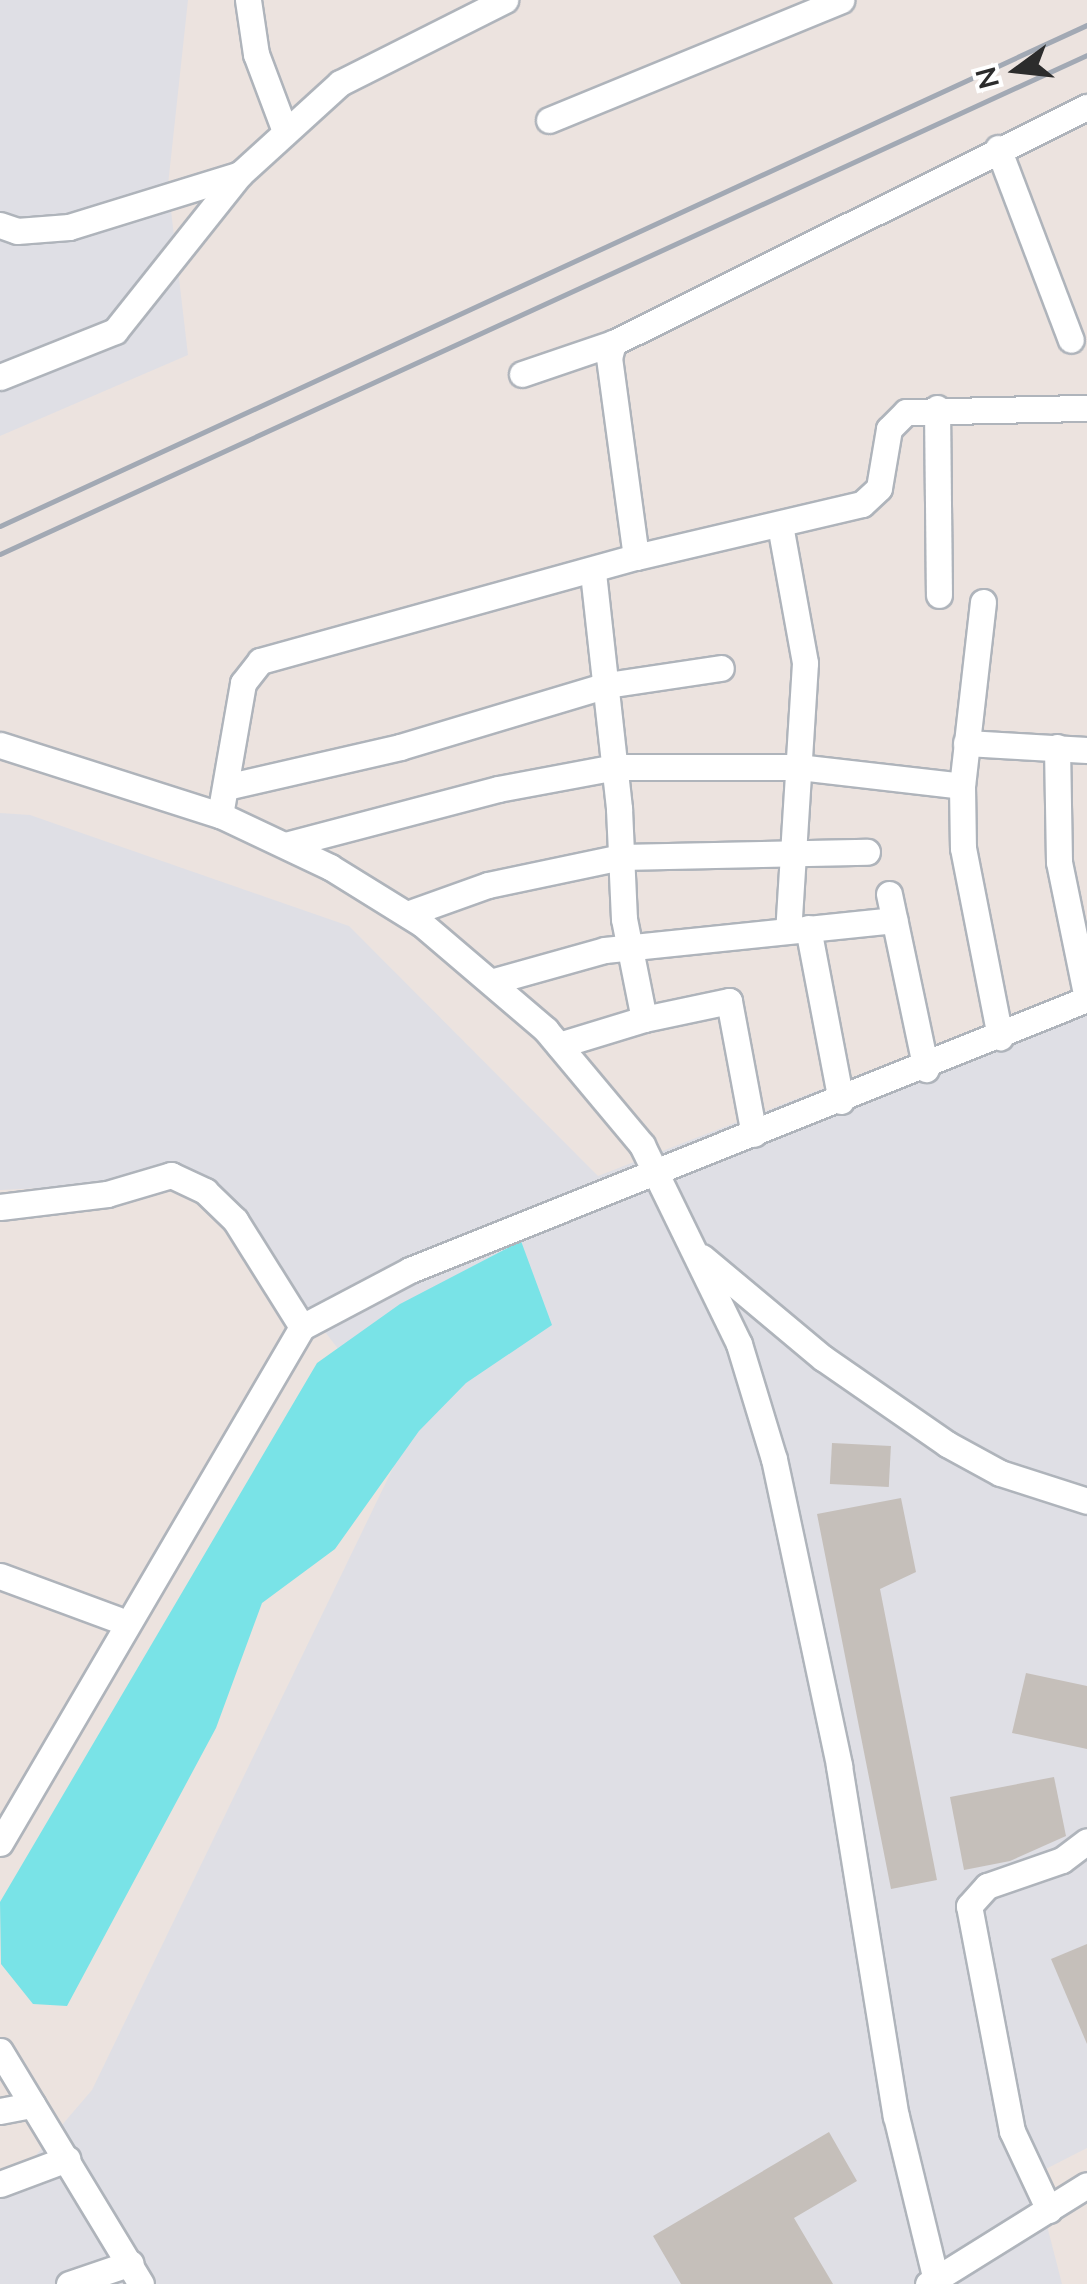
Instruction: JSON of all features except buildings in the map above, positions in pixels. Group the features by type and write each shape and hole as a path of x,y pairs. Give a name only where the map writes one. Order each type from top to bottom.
{"street":[{"path":"248,0 259,64 285,131"},
{"path":"0,377 115,331 240,174 340,83 454,11 505,0"},
{"path":"549,120 841,0"},
{"path":"522,374 613,343 1087,107"},
{"path":"998,148 1070,340"},
{"path":"0,225 17,231 69,228 240,174"},
{"path":"613,343 609,358 636,557"},
{"path":"220,815 243,683 260,661 636,557 780,524 872,497 895,420 937,408 1087,408"},
{"path":"937,408 939,595"},
{"path":"780,524 804,645 794,852 798,929 840,1101"},
{"path":"593,571 615,767 629,948 644,1019"},
{"path":"982,602 962,786 967,883 1000,1036"},
{"path":"226,786 400,747 607,685 721,668"},
{"path":"966,743 1087,750"},
{"path":"0,744 220,815 285,846 407,914 494,981 559,1046 656,1171 739,1344 774,1459 839,1766 896,2116 934,2282 1087,2185"},
{"path":"0,1843 302,1328 363,1291 656,1171 926,1069 1087,999 1061,879 1058,747"},
{"path":"285,846 498,789 615,767 799,767 962,786"},
{"path":"407,914 488,885 621,857 866,852"},
{"path":"494,981 564,958 798,929 891,907 926,1069"},
{"path":"559,1046 644,1019 730,1001 754,1134"},
{"path":"0,1208 107,1194 171,1175 205,1191 235,1220 302,1328"},
{"path":"695,1251 823,1358 947,1444 1000,1473 1087,1501"},
{"path":"0,1576 116,1619"},
{"path":"1049,2210 1012,2131 969,1906 987,1886 1062,1860 1087,1841"},
{"path":"0,2051 136,2274 69,2284"},
{"path":"0,2112 32,2105"},
{"path":"0,2184 67,2160"}],"shaded area":[{"path":"0,0 188,0 168,185 188,355 0,436"},
{"path":"0,813 30,815 349,926 598,1176 1087,986 1087,2148 1034,2175 1062,2284 0,2284 0,2197 92,2090 407,1439 209,1180 0,1190"}],"water":[{"path":"521,1241 552,1325 466,1383 419,1431 335,1549 262,1603 216,1728 67,2006 33,2004 1,1964 0,1902 317,1363 400,1304"}],"railway":[{"path":"0,526 1087,25"},
{"path":"0,554 1087,55"}]}
